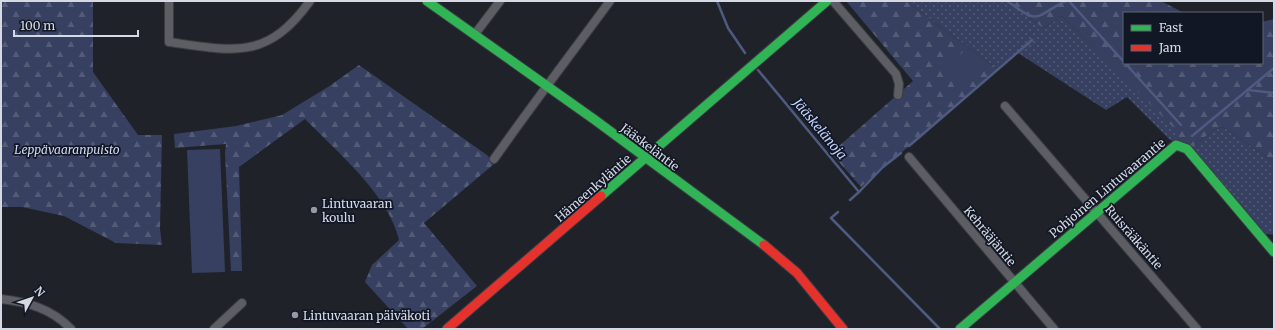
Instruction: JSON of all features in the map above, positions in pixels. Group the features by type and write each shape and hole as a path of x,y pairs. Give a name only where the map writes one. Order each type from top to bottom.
{"street":[{"path":"169,1 169,42 228,50 254,47 266,42 285,28 310,1"},
{"name":"Jääskeläntie","path":"428,1 547,86 778,256 797,273 843,329"},
{"path":"475,34 500,1"},
{"path":"494,159 541,92 610,1"},
{"name":"Hämeenkyläntie","path":"447,329 827,1"},
{"path":"833,1 896,74 898,95"},
{"name":"Ruisrääkäntie","path":"1005,106 1198,329"},
{"name":"Pohjoinen Lintuvaarantie","path":"960,329 1173,146 1179,145 1187,149 1274,252"},
{"name":"Kehrääjäntie","path":"909,157 1054,329"},
{"path":"1,299 26,302 47,311 71,329"},
{"path":"214,329 242,303"}],"green space":[{"name":"Leppävaaranpuisto","path":"1,1 93,1 93,72 138,135 162,135 160,229 162,245 116,243 64,216 22,207 1,207"},
{"path":"846,1 906,1 996,68 1018,53 861,187 831,153 913,81"},
{"path":"906,1 1007,1 1043,28 1062,16 1179,132 1170,140 1127,97 1106,110 1018,53 996,68"},
{"path":"1007,1 1161,1 1182,12 1123,12 1123,64 1263,64 1263,22 1274,19 1274,162 1223,127 1214,130 1192,147 1170,140 1178,132 1062,16 1043,28"},
{"path":"966,50 979,65 958,83 944,67"},
{"path":"359,65 487,155 494,164 424,223 477,286 422,329 408,329 365,282 372,265 399,240 385,207 360,175 305,119 239,167 242,271 231,271 225,153 226,144 175,148 174,134 236,126 282,115 328,87"},
{"path":"1223,127 1274,162 1274,235 1262,233 1192,147 1214,130"},
{"path":"220,149 225,272 192,273 187,150"}],"waterway":[{"name":"Jääskelänoja","path":"717,1 728,28 745,53"},
{"path":"1007,1 1030,16 1039,16 1067,1"},
{"path":"1069,1 1123,61"},
{"path":"909,146 1032,40"},
{"path":"1126,64 1181,125"},
{"path":"1192,136 1274,68"},
{"name":"Jääskelänoja","path":"758,70 859,192 850,200"},
{"path":"1248,90 1274,93"},
{"path":"859,192 883,167 901,153"},
{"name":"Jääskelänoja","path":"838,212 831,218 940,329"}],"traffic: fast":[{"path":"427,1 595,120 764,245"},
{"path":"601,196 827,1"},
{"path":"960,329 1176,145 1187,149 1274,252"}],"traffic: jam":[{"path":"447,329 601,196"},
{"path":"764,245 797,273 843,329"}],"place":[{"name":"Lintuvaaran koulu","path":"314,210"},
{"name":"Lintuvaaran päiväkoti","path":"295,315"}]}
